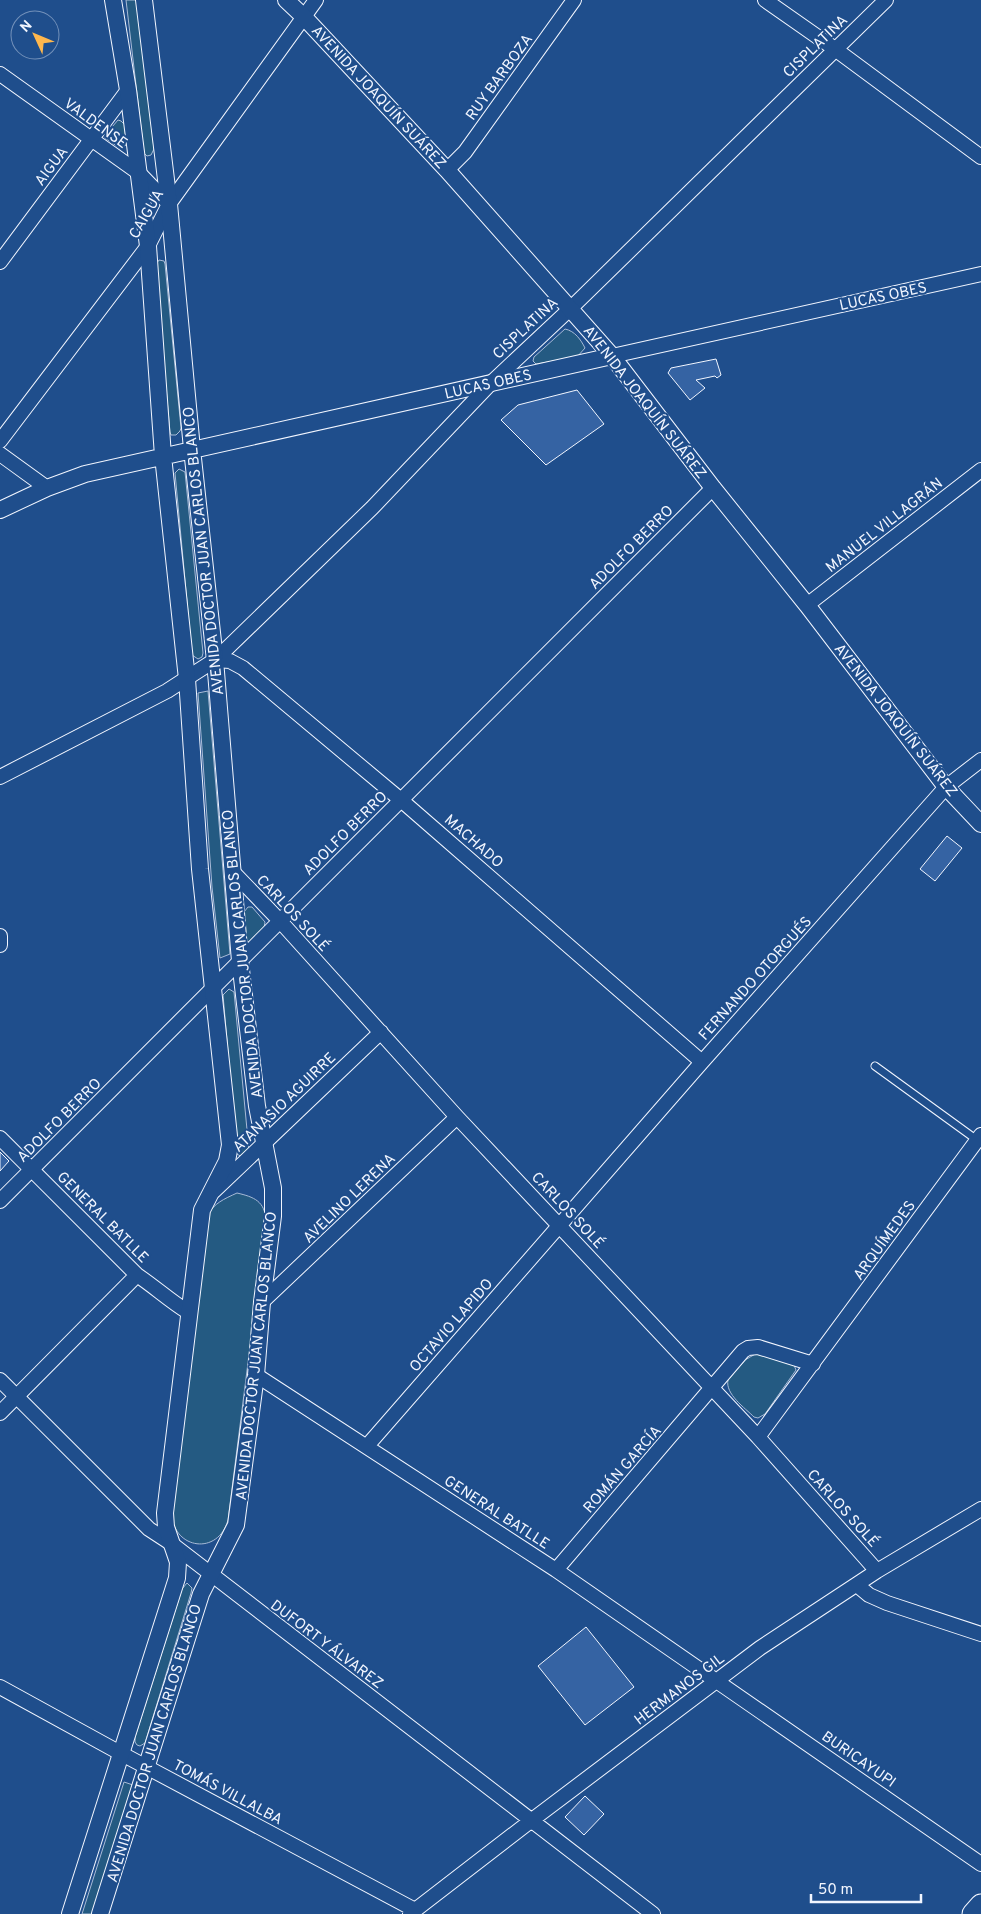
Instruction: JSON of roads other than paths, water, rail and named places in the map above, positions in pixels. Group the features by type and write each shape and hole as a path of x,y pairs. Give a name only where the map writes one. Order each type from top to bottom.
{"main road":[{"path":"974,1914 981,1905"}],"street":[{"name":"AVENIDA DOCTOR JUAN CARLOS BLANCO","path":"70,1914 177,1578 178,1562 166,1527 165,1513 188,1312 202,1210 227,1161 230,1145 200,869 187,679 163,456 148,246 128,90 113,0"},
{"name":"AVENIDA DOCTOR JUAN CARLOS BLANCO","path":"100,1914 200,1594 236,1525 256,1374 262,1302 273,1216 273,1188 257,1106 240,961 215,660 192,449 169,204 144,0"},
{"name":"AVENIDA JOAQUÍN SUÁREZ","path":"286,0 448,170 612,356 713,488 807,605 946,787 981,824"},
{"name":"CAIGUA","path":"0,441 148,246 169,204 316,0"},
{"name":"RUY BARBOZA","path":"448,170 465,152 574,0"},
{"path":"765,0 835,49 981,157"},
{"name":"CISPLATINA","path":"0,777 159,696 215,660 372,508 491,383 571,308 886,0"},
{"name":"VALDENSE","path":"0,74 139,173 169,204"},
{"name":"AIGUA","path":"0,262 128,90"},
{"name":"LUCAS OBES","path":"0,510 47,488 85,474 981,274"},
{"path":"0,454 47,488"},
{"name":"MANUEL VILLAGRÁN","path":"807,605 981,470"},
{"name":"ADOLFO BERRO","path":"0,1201 713,488"},
{"name":"MACHADO","path":"215,660 230,661 243,668 401,800 702,1062"},
{"name":"FERNANDO OTORGUÉS","path":"560,1225 946,787 981,760"},
{"name":"CARLOS SOLÉ","path":"233,872 280,921 457,1117 758,1437 878,1571"},
{"path":"0,936 0,945"},
{"name":"ATANASIO AGUIRRE","path":"210,1195 381,1032"},
{"name":"AVELINO LERENA","path":"262,1302 457,1117"},
{"name":"GENERAL BATLLE","path":"0,1138 137,1275 188,1312"},
{"name":"ARQUÍMEDES","path":"758,1437 979,1138"},
{"name":"OCTAVIO LAPIDO","path":"367,1446 560,1225"},
{"path":"0,1413 137,1275"},
{"path":"712,1388 743,1351 753,1347 813,1364"},
{"name":"GENERAL BATLLE","path":"256,1374 556,1570 718,1680"},
{"name":"DUFORT Y ÁLVAREZ","path":"0,1380 149,1529 172,1544 653,1914"},
{"name":"ROMÁN GARCÍA","path":"556,1570 712,1388"},
{"name":"HERMANOS GIL","path":"413,1912 760,1648 857,1584 981,1509"},
{"path":"857,1584 869,1595 887,1603 981,1634"},
{"name":"BURICAYUPI","path":"718,1680 981,1864"},
{"name":"TOMÁS VILLALBA","path":"0,1687 413,1912"}],"lane":[{"path":"875,1066 979,1138"}]}
